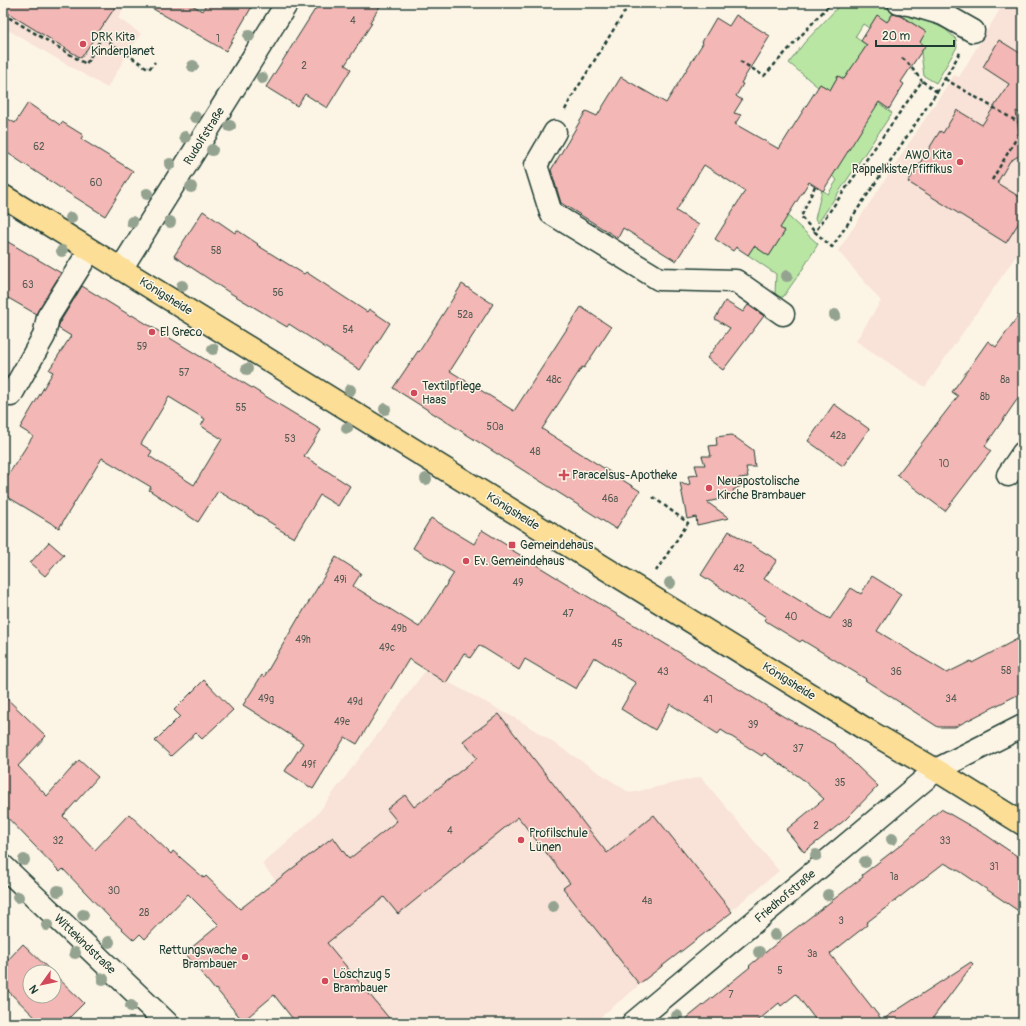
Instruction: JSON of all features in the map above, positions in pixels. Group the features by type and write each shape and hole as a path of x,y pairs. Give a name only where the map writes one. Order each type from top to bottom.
{"main road":[{"name":"Königsheide","path":"3,196 867,730 936,770 1023,824"}],"street":[{"name":"Rudolfstraße","path":"121,269 287,3"},
{"path":"899,3 909,4 943,14 973,32"},
{"path":"555,132 536,165 551,213 659,279 736,281 783,314"},
{"path":"11,395 44,336 48,317 90,250"},
{"path":"1008,476 1023,453"},
{"name":"Friedhofstraße","path":"633,1023 936,770 1023,726"},
{"name":"Wittekindstraße","path":"3,866 167,1023"}],"path":[{"path":"555,132 570,100 630,3"},
{"path":"740,61 764,76 831,3"},
{"path":"3,14 86,64 102,37"},
{"path":"815,186 801,217 832,247 937,92 973,32"},
{"path":"97,34 150,69 155,62"},
{"path":"902,58 922,81 937,92"},
{"path":"945,79 1023,126 992,180"},
{"path":"815,232 922,81"},
{"path":"642,591 688,522 653,497"}],"shaded area":[{"name":"DRK Kita Kinderplanet","path":"3,3 127,3 118,18 141,34 107,88 3,27"},
{"name":"AWO Kita Rappelkiste/Pfiffikus","path":"1006,3 1023,3 1023,246 925,387 856,341 881,301 838,251 954,75 959,77 1002,6"},
{"name":"Profilschule Lünen","path":"426,670 522,722 630,793 701,777 779,871 593,1023 393,1023 262,864 315,817"}],"green space":[{"path":"868,3 910,13 945,29 956,39 957,47 936,83 924,76 921,53 925,46 920,42 926,32 894,11 887,22 877,16 869,28 863,24 855,37 867,45 863,51 864,75 852,67 844,79 838,76 830,90 820,84 818,87 789,63 804,43 840,5"},
{"path":"875,100 892,113 818,223 815,219 822,190 828,194 837,180 832,176"},
{"path":"778,207 818,244 783,297 778,297 775,293 776,274 748,255 754,246 769,256 785,231 769,221"}],"building":[{"path":"3,3 118,3 81,58 3,10"},
{"path":"143,3 189,3 202,11 207,3 254,3 226,51"},
{"path":"319,3 382,3 370,22 372,23 345,65 351,69 327,108 305,94 297,106 266,87"},
{"path":"893,14 901,16 926,32 920,42 925,46 901,82 904,84 889,109 879,102 823,191 809,182 780,228 785,231 769,256 754,246 748,255 736,247 733,251 715,239 745,191 704,165 676,211 699,225 676,261 623,228 618,238 561,203 551,170 586,111 597,116 621,77 666,103 703,43 702,42 716,18 729,26 736,15 770,36 741,83 743,84 736,96 742,100 734,113 741,115 735,124 779,149 820,84 830,90 838,76 844,79 867,45 861,41 877,15 887,22"},
{"path":"999,40 1023,55 1023,115 1016,111 1022,154 1010,161 997,183 1023,199 1023,216 1006,243 908,182 940,131 943,133 957,110 982,125 1009,84 983,67"},
{"path":"28,103 60,125 62,122 83,135 81,139 133,171 105,216 3,150 3,116 15,123"},
{"path":"203,211 235,233 237,230 258,244 257,245 304,274 306,272 367,312 369,309 390,323 360,370 289,324 287,327 227,291 174,256"},
{"path":"3,239 61,273 36,314 3,295"},
{"path":"462,284 493,304 450,371 514,411 581,307 611,327 584,368 582,367 542,429 640,491 616,529 393,388 418,351 419,352"},
{"path":"82,286 321,430 304,456 350,486 338,506 320,495 294,538 218,491 198,522 149,490 151,487 102,458 59,528 3,494 3,483 33,436 20,428 53,372 49,370 71,336 58,328 60,322","holes":["169,397 205,419 201,426 222,439 194,485 149,456 152,451 141,444"]},
{"path":"725,301 743,312 748,305 764,316 723,370 707,358 730,328 715,319"},
{"path":"1023,309 1023,391 985,446 991,451 945,511 897,475 958,396 952,392 988,341 996,347"},
{"path":"834,404 869,429 843,466 808,441"},
{"name":"Neuapostolische Kirche Brambauer","path":"732,435 753,450 755,467 746,467 748,477 739,478 741,486 733,490 735,496 707,502 729,518 697,525 696,517 687,519 680,482 685,485 690,484 688,476 698,475 695,465 705,465 702,456 711,456 709,446 717,445 716,437"},
{"path":"431,518 474,544 482,530 508,546 507,547 786,718 834,744 878,786 845,820 804,852 786,830 824,799 801,778 764,753 762,756 721,730 718,734 670,704 655,730 621,709 636,683 594,657 576,689 525,659 519,670 479,645 470,658 464,653 446,683 409,659 357,744 345,737 313,789 285,771 303,743 243,705 262,675 264,677 336,557 361,573 353,586 419,627 454,573 413,548"},
{"path":"729,531 777,560 764,579 830,619 851,588 861,594 872,576 901,594 877,631 947,673 971,661 972,663 1023,636 1023,692 955,727 938,727 865,680 866,679 802,640 800,642 764,620 766,617 701,575"},
{"path":"49,542 64,555 45,576 30,563"},
{"path":"204,680 233,710 202,739 196,733 171,756 155,741 180,716 174,710"},
{"path":"3,695 46,736 18,766 47,796 79,760 98,777 63,816 95,850 129,814 171,854 173,851 204,878 206,876 240,909 333,837 349,859 397,821 387,809 405,795 414,807 477,758 463,741 499,714 607,853 654,815 732,912 639,984 563,888 570,883 518,817 398,914 384,897 327,943 393,1023 296,1023 274,995 243,1021 185,953 219,925 188,894 145,939 140,934 134,940 111,919 63,869 60,872 3,813"},
{"path":"941,809 986,835 1023,860 1023,914 961,872 944,863 866,923 867,925 830,954 882,1020 971,962 973,964 929,1023 818,1023 796,994 781,1006 779,1003 755,1023 681,1023 783,938 863,877 862,875 902,844"},
{"path":"23,944 44,964 22,964 22,1004 62,1004 62,982 84,1003 64,1023 41,1023 3,986 3,965"}],"place":[{"name":"DRK Kita Kinderplanet","path":"83,44"},
{"name":"AWO Kita Rappelkiste/Pfiffikus","path":"960,162"},
{"name":"El Greco","path":"152,332"},
{"name":"Textilpflege Haas","path":"414,393"},
{"name":"Paracelsus-Apotheke","path":"564,475"},
{"name":"Neuapostolische Kirche Brambauer","path":"709,488"},
{"name":"Gemeindehaus","path":"512,545"},
{"name":"Ev. Gemeindehaus","path":"466,561"},
{"name":"Profilschule Lünen","path":"521,840"},
{"name":"Rettungswache Brambauer","path":"245,957"},
{"name":"Löschzug 5 Brambauer","path":"325,981"}]}
